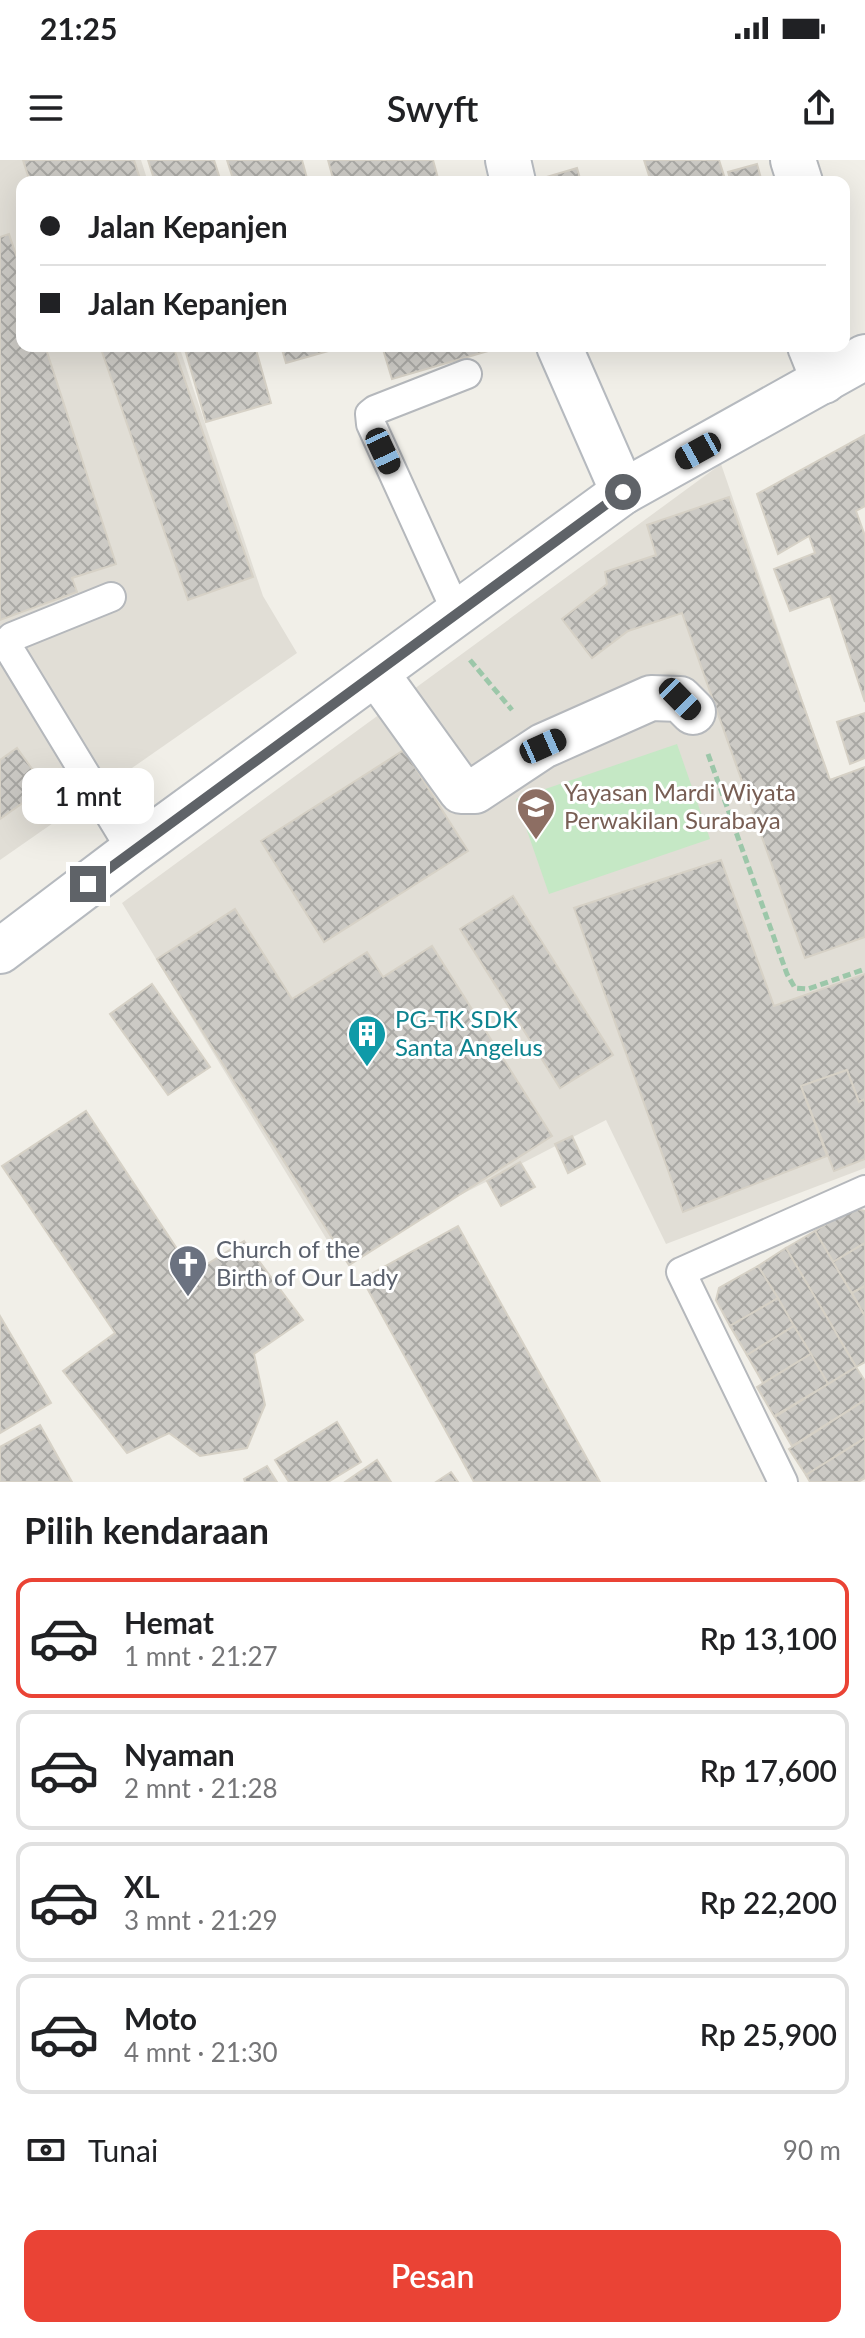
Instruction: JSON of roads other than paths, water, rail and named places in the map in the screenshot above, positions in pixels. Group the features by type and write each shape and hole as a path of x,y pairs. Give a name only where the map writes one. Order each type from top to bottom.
{"street":[{"path":"562,352 623,492"},
{"path":"0,951 623,492 817,363 865,357"},
{"path":"376,673 461,791 475,791 543,746 651,698 680,699 693,712"}],"lane":[{"path":"449,619 371,424 370,414 467,374"},
{"path":"111,597 12,637 8,647 132,851"},
{"path":"783,1482 681,1272 865,1190"}],"place":[{"name":"Yayasan Mardi Wiyata Perwakilan Surabaya","path":"536,841"},
{"name":"PG-TK SDK Santa Angelus","path":"367,1068"},
{"name":"Church of the Birth of Our Lady","path":"188,1298"}]}
